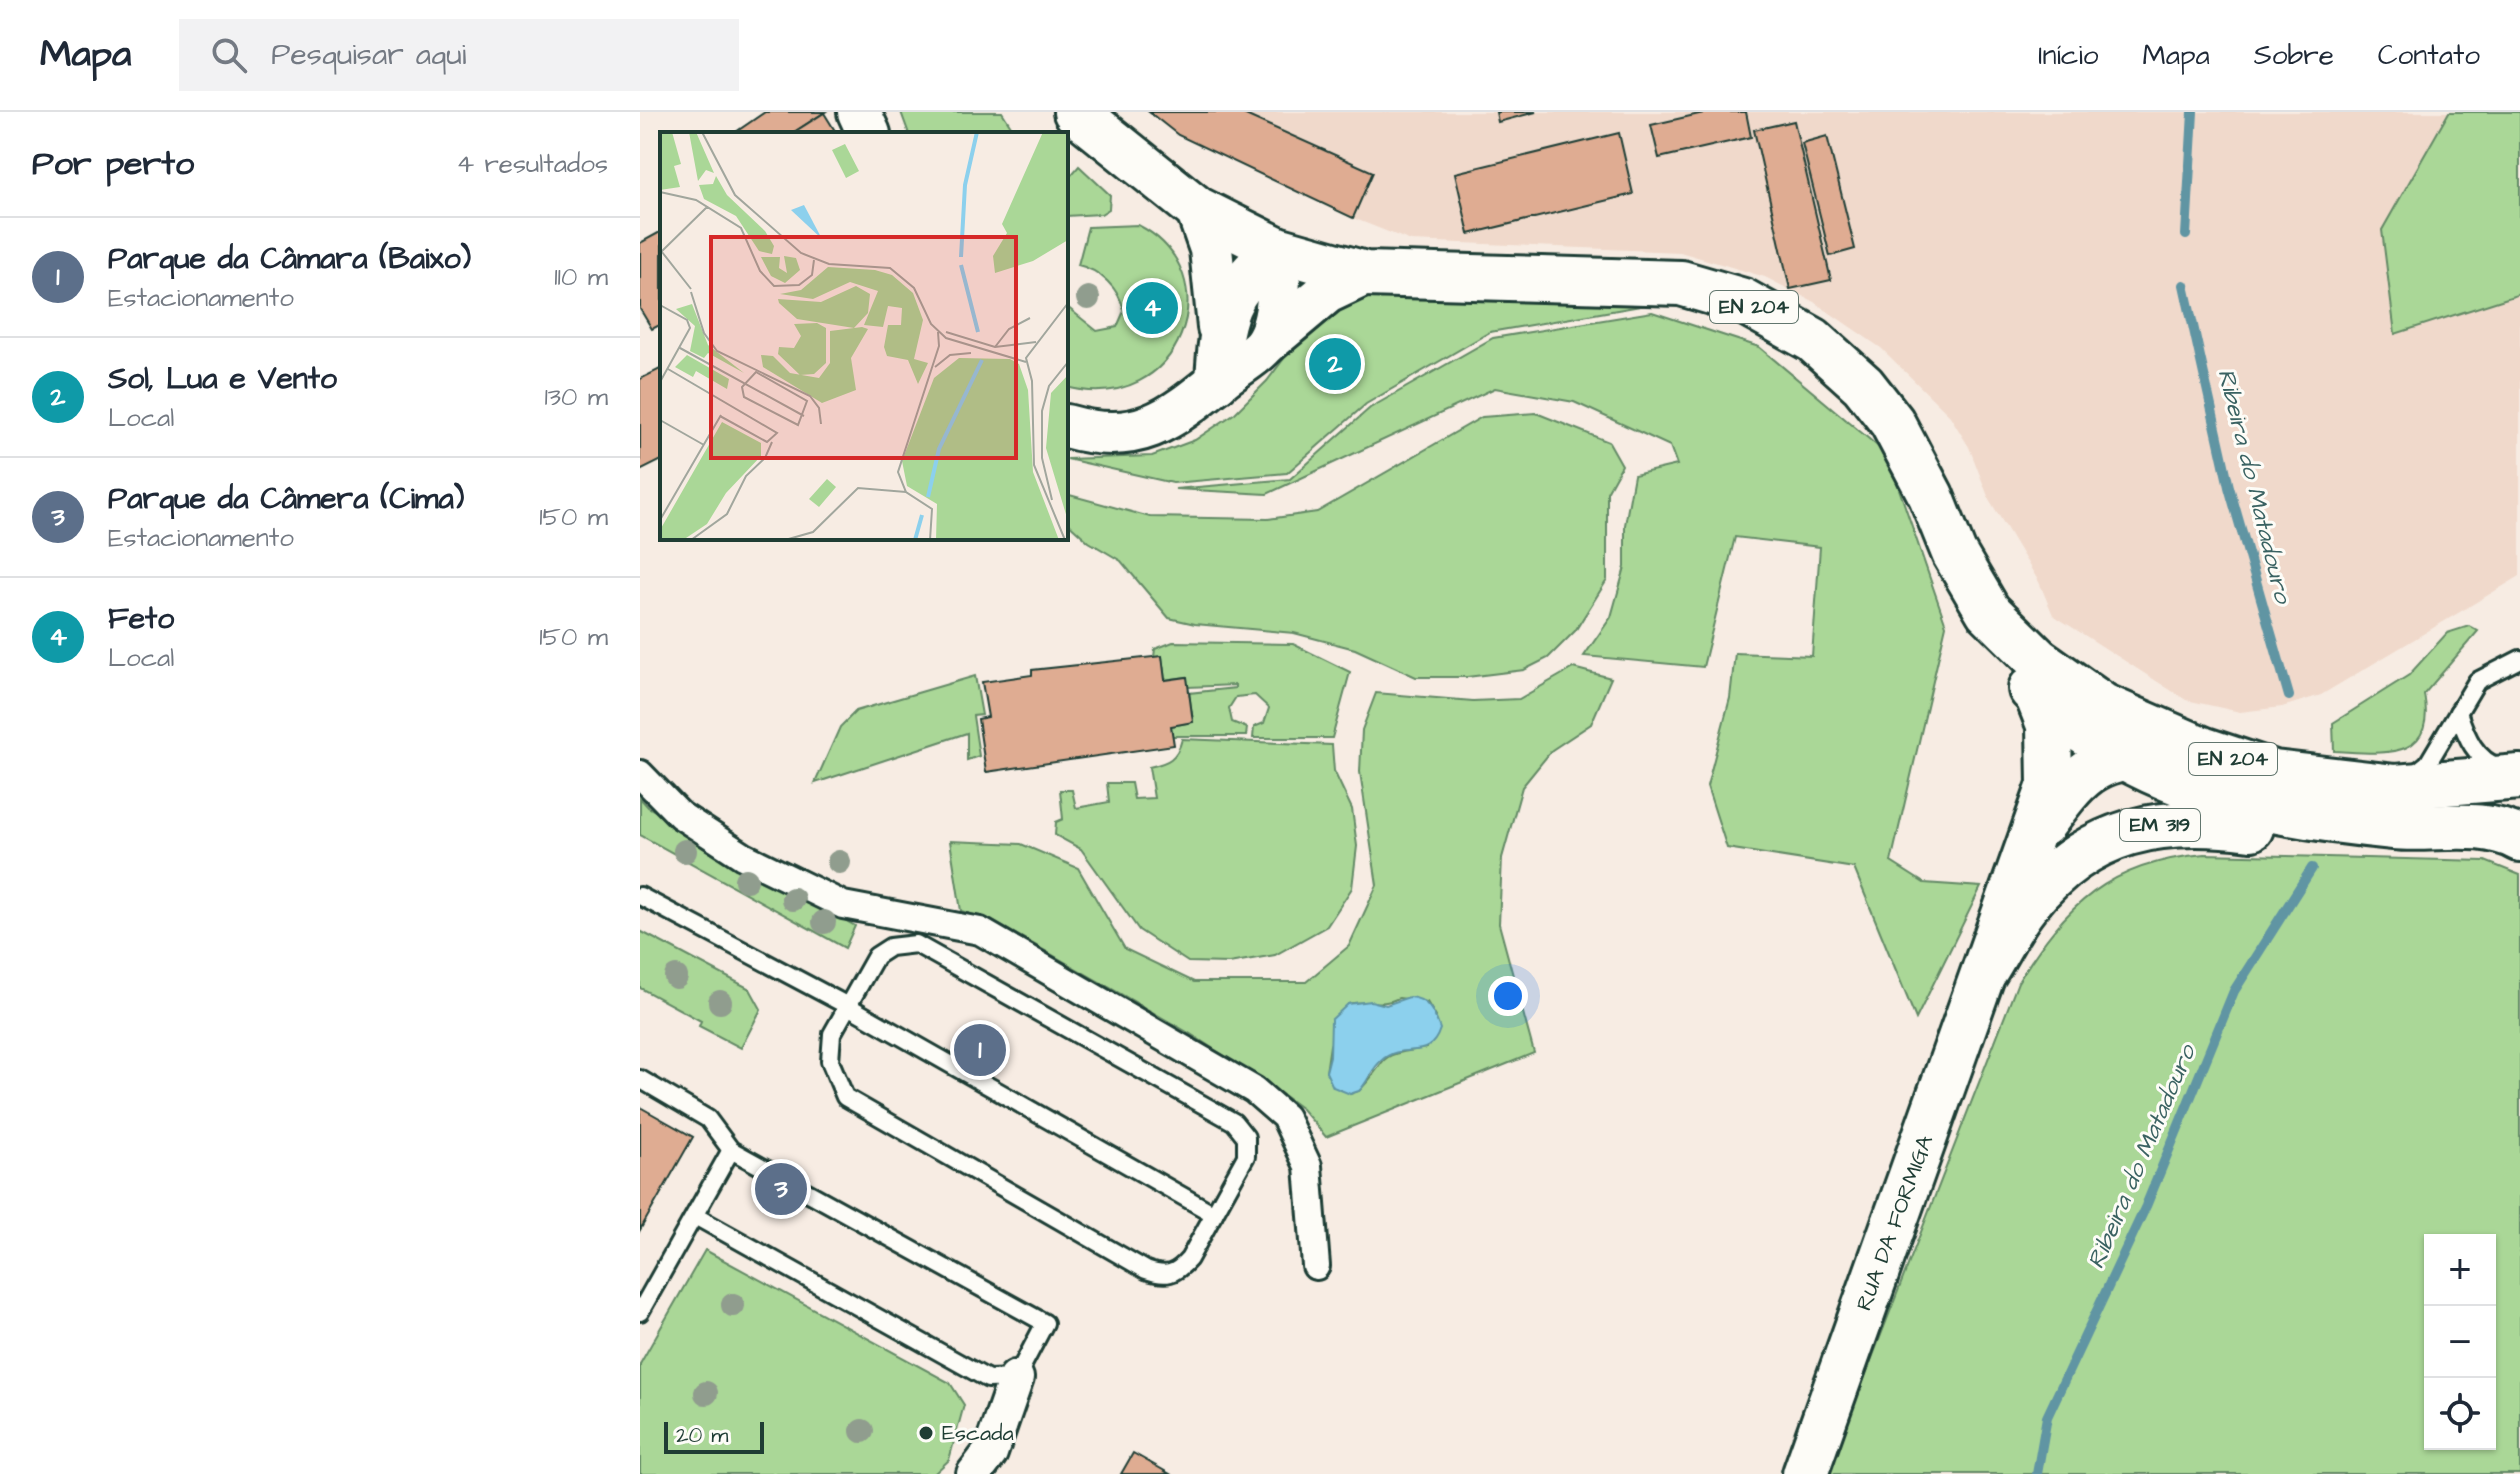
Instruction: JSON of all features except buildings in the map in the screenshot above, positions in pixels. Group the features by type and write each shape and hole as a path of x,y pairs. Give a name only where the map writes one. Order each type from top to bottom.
{"main road":[{"name":"EN 204","path":"1076,112 1197,209 1277,249 1365,274 1681,283 1743,301 1813,340 1863,385 1892,422 1925,483 1954,553 1988,611 2001,649 2038,697 2090,736 2186,789 2256,808 2395,807 2520,775"},
{"name":"EN 204","path":"1988,611 2038,660 2078,691 2189,744 2274,773 2520,839"},
{"name":"EM 319","path":"1985,971 2050,785 2052,751 2049,725 2038,697"},
{"path":"2032,840 2069,788 2084,774 2122,755"},
{"name":"EM 319","path":"1985,971 2027,904 2043,886 2079,856 2113,836 2162,825 2202,821 2291,833 2395,807"},
{"name":"RUA DA FORMIGA","path":"1805,1474 1985,971"}],"street":[{"path":"859,112 868,132"},
{"path":"1197,209 1211,249 1219,327 1217,382"},
{"path":"1219,327 1248,272 1277,249"},
{"path":"1265,344 1281,289 1277,249"},
{"path":"1068,427 1090,433 1144,431 1184,409 1327,292 1365,274"},
{"path":"640,774 680,815 743,856 843,905 980,931 1254,1090 1285,1117 1308,1166 1316,1266"},
{"path":"974,1474 990,1453 1016,1378"}],"lane":[{"path":"2395,807 2428,763 2477,681 2520,659"},
{"path":"2458,712 2468,739 2485,762 2520,775"},
{"path":"640,896 846,1005 1214,1214"},
{"path":"916,944 941,955 1234,1122 1246,1137 1246,1156 1214,1214 1178,1271 1163,1276 1146,1270 845,1097 830,1061 832,1034 876,956 890,947 916,944"},
{"path":"640,1079 708,1119 731,1150 1045,1323 1016,1378 988,1379 695,1216"},
{"path":"640,1312 731,1150"}],"shaded area":[{"path":"1149,112 2520,112 2520,576 2321,695 2282,707 2240,712 2186,700 2053,615 2039,582 1989,499 1969,447 1950,416 1881,348 1814,302 1765,277 1680,252 1411,241 1353,218 1178,135"}],"green space":[{"path":"901,112 1002,112 1015,132 908,132"},
{"path":"2449,112 2520,112 2520,294 2395,334 2382,230"},
{"path":"1079,166 1110,195 1109,209 1101,214 1068,216 1068,179"},
{"path":"1138,225 1167,247 1183,275 1187,305 1181,335 1164,362 1139,381 1106,391 1068,387 1068,308 1097,331 1117,327 1124,311 1118,295 1107,281 1094,271 1078,265 1088,227"},
{"path":"1362,296 1652,304 1490,332 1366,404 1287,473 1173,483 1068,459 1152,456 1195,440 1235,413 1267,381 1307,328"},
{"path":"1652,312 1759,347 1887,454 1946,625 1891,862 1924,883 1981,887 1916,1019 1854,868 1727,848 1707,786 1730,698 1735,653 1812,656 1820,547 1735,537 1703,667 1584,656 1611,617 1625,567 1625,525 1634,475 1677,465 1670,446 1574,402 1495,388 1267,494 1175,489 1290,479 1370,408 1493,338"},
{"path":"1536,413 1609,442 1622,465 1607,492 1607,580 1575,631 1548,658 1524,670 1467,677 1416,677 1355,649 1294,633 1195,624 1169,618 1121,561 1089,542 1068,523 1068,495 1150,517 1268,519 1317,512 1482,417"},
{"path":"2469,626 2478,631 2424,694 2426,716 2422,732 2414,743 2387,752 2334,751 2333,723 2409,675 2447,633"},
{"path":"1173,642 1293,644 1350,672 1332,738 1253,738 1254,727 1264,723 1269,708 1255,695 1236,697 1229,708 1232,722 1247,728 1246,736 1172,736 1171,726 1193,722 1189,693 1235,688 1235,685 1188,687 1186,677 1165,680 1162,656 1154,657 1155,649"},
{"path":"1573,668 1611,678 1591,724 1552,750 1522,787 1502,858 1499,924 1534,1053 1326,1137 1302,1109 1189,1033 991,920 961,911 950,841 1021,844 1078,868 1125,949 1194,982 1306,982 1349,946 1377,885 1360,772 1362,730 1376,693 1473,701 1519,699","holes":["1399,998 1427,1002 1436,1017 1427,1048 1390,1056 1359,1091 1350,1094 1326,1072 1330,1045 1348,1004 1386,1002"]},
{"path":"975,676 982,715 973,716 979,756 967,760 967,733 815,783 840,727 856,711"},
{"path":"1182,739 1332,745 1334,771 1352,809 1357,846 1352,888 1327,926 1275,955 1229,963 1188,962 1139,930 1081,849 1055,835 1056,822 1063,819 1060,790 1072,790 1076,808 1109,802 1107,783 1131,783 1134,799 1154,798 1149,767 1171,759"},
{"path":"640,798 648,807 855,926 845,948 640,835"},
{"path":"2204,854 2485,861 2520,875 2520,1474 1827,1474 2018,982 2054,930 2073,910 2093,892 2142,867"},
{"path":"640,931 750,989 761,1009 741,1048 699,1026 701,1021 640,988"},
{"path":"705,1250 950,1383 964,1405 949,1460 934,1474 640,1474 640,1364"}],"water":[{"path":"1409,997 1426,1003 1433,1012 1440,1029 1435,1039 1423,1049 1399,1052 1382,1060 1359,1091 1350,1094 1333,1087 1326,1072 1330,1056 1331,1020 1348,1004 1371,1001 1386,1005"}],"waterway":[{"name":"Ribeira do Matadouro","path":"2186,235 2193,112"},
{"name":"Ribeira do Matadouro","path":"2184,285 2229,487 2289,696"},
{"name":"Ribeira do Matadouro","path":"2037,1474 2047,1417 2146,1206 2234,991 2312,868"}],"place":[{"name":"Feto","path":"1152,308"},
{"name":"Sol, Lua e Vento","path":"1335,364"},
{"name":"Parque da Câmara (Baixo)","path":"980,1050"},
{"name":"Parque da Câmera (Cima)","path":"781,1189"},
{"name":"Escada","path":"926,1433"}]}
